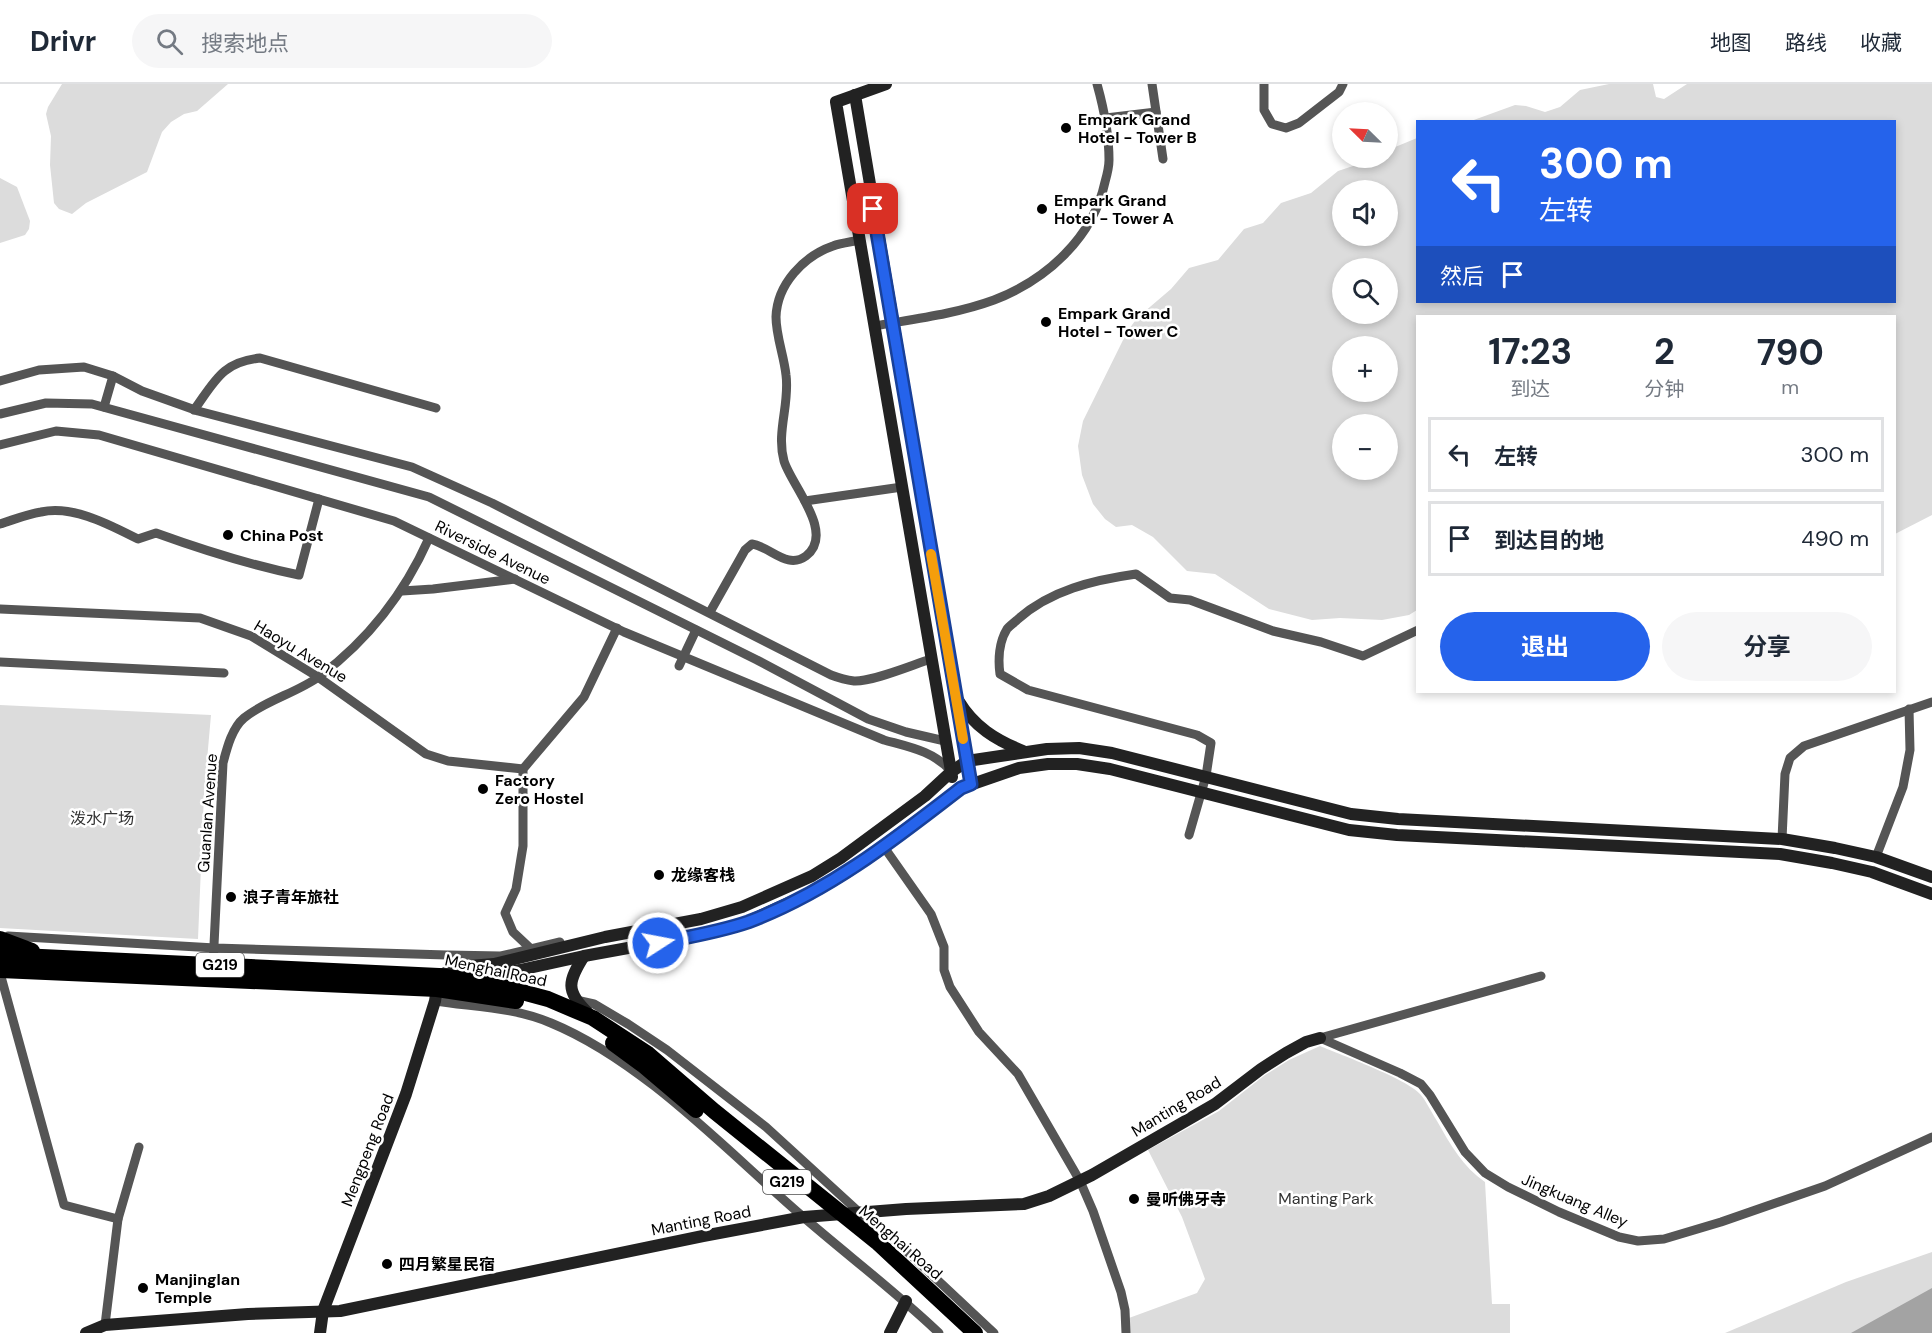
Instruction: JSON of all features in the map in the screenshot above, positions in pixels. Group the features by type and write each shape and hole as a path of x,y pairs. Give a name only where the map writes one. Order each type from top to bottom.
{"highway":[{"path":"0,937 47,957"},
{"name":"Menghai Road","path":"0,955 334,971 501,998 545,1008 593,1031 710,1114 873,1245 975,1333"},
{"name":"Menghai Road","path":"0,971 437,989 463,980 492,984 548,999 593,1018 648,1054 710,1114"},
{"name":"Menghai Road","path":"873,1245 963,1333"}],"street":[{"path":"886,84 836,102 955,793"},
{"path":"874,326 958,311 995,300 1034,280 1064,256 1086,229 1101,200 1110,162 1106,118 1097,84"},
{"path":"1152,84 1163,159"},
{"path":"1264,84 1264,110 1272,124 1286,128 1299,123 1339,92 1343,84"},
{"path":"855,95 971,784"},
{"path":"1106,118 1156,112"},
{"path":"710,612 745,550 752,544 763,545 783,559 796,560 812,550 816,539 812,513 784,462 781,441 787,376 776,317 787,282 798,268 815,254 834,246 860,240"},
{"path":"194,410 220,374 231,365 244,360 260,358 436,408"},
{"path":"0,381 39,370 84,367 113,376 194,410 412,467 437,477 844,680 857,681 872,678 931,658"},
{"path":"104,407 113,376"},
{"path":"0,414 46,403 92,404 429,497 868,718 906,732 945,741"},
{"name":"Riverside Avenue","path":"0,446 56,431 99,435 394,521 617,628 884,740 928,752 941,760 951,772"},
{"path":"805,501 902,487"},
{"path":"0,524 42,511 77,513 138,539 156,532 218,554 299,575 319,499"},
{"name":"Guanlan Avenue","path":"213,965 223,763 229,742 242,719 318,677 362,639 402,591 417,566 429,538"},
{"path":"1189,835 1206,776 1211,743 1197,735 1028,690 1000,674 998,658 1007,629 1032,606 1061,592 1108,578 1136,574 1170,598 1190,600 1273,631 1321,642 1364,656 1416,631"},
{"path":"402,591 433,590 515,579"},
{"name":"Haoyu Avenue","path":"0,609 200,618 251,636 318,677 426,754 447,761 524,769"},
{"path":"530,948 513,932 505,913 516,888 523,846 524,769 584,697 617,628"},
{"path":"679,666 696,630"},
{"path":"0,662 224,673"},
{"path":"955,695 965,711 984,731 999,741 1024,752"},
{"path":"1782,839 1785,774 1790,758 1804,746 1932,702"},
{"path":"1876,858 1903,787 1910,750 1909,709"},
{"path":"939,1333 906,1301 804,1217 672,1101 618,1060 578,1035 549,1022 437,989 457,967 494,964 605,937 701,919 742,907 812,876 872,837 967,761 1047,749 1078,748 1112,753 1351,814 1398,819 1782,839 1876,858 1932,877"},
{"path":"463,980 476,975 520,970 705,934 747,922 819,889 884,847 955,793 971,784 1019,768 1048,764 1077,764 1110,769 1349,830 1396,835 1780,855 1872,872 1932,894"},
{"path":"884,847 931,914 944,947 944,970 950,987 979,1032 1018,1074 1080,1181 1094,1210 1121,1292 1126,1333"},
{"path":"656,928 658,943"},
{"path":"0,937 215,948 501,956 594,935 605,937"},
{"path":"334,971 335,952"},
{"path":"584,956 572,974 572,990 574,999 593,1018"},
{"path":"0,971 64,1205 118,1219"},
{"path":"1320,1038 1541,976"},
{"name":"Mengpeng Road","path":"320,1333 323,1311 406,1094 437,989"},
{"path":"574,999 594,1004 667,1050 766,1127 859,1212 899,1244 994,1333"},
{"name":"Manting Road","path":"86,1333 105,1325 248,1314 340,1311 804,1217 1024,1204 1080,1181 1215,1104 1280,1057 1306,1042 1320,1038"},
{"name":"Jingkuang Alley","path":"1320,1038 1421,1084 1465,1152 1478,1167 1494,1179 1558,1212 1607,1233 1628,1239 1647,1241 1664,1239 1799,1196 1850,1176 1932,1137"},
{"path":"105,1325 118,1219 139,1147"},
{"path":"890,1333 906,1301"}],"green space":[{"path":"62,84 228,84 197,111 184,114 171,122 162,132 147,172 86,203 72,214 59,209 54,203 50,165 51,136 46,114"},
{"path":"1609,84 1653,84 1656,97 1664,99 1687,84 1932,84 1932,515 1896,533 1896,315 1416,315 1416,611 1409,615 1382,620 1340,618 1312,620 1269,609 1215,574 1187,571 1153,537 1132,525 1116,527 1105,519 1093,504 1082,475 1078,446 1083,421 1127,332 1137,318 1171,289 1189,268 1218,260 1244,229 1263,223 1281,203 1311,193 1338,171 1347,168 1398,168 1398,146 1416,138 1416,303 1896,303 1896,120 1474,120 1515,105 1545,112 1560,107 1580,90"},
{"path":"0,178 17,187 30,221 25,235 0,243"},
{"name":"泼水广场","path":"0,705 211,715 204,794 198,939 0,928"},
{"name":"Manting Park","path":"1320,1046 1402,1081 1413,1088 1425,1100 1458,1154 1485,1182 1492,1304 1510,1304 1510,1333 1128,1333 1129,1318 1197,1293 1205,1279 1182,1217 1148,1150 1219,1111 1265,1075 1289,1060"},
{"path":"1932,1252 1932,1333 1725,1333 1846,1282"}],"shaded area":[{"path":"1932,1288 1932,1333 1851,1333"}],"slow traffic":[{"path":"931,554 963,739"}],"place":[{"name":"Empark Grand Hotel - Tower B","path":"1066,128"},
{"name":"Empark Grand Hotel - Tower A","path":"1042,209"},
{"name":"Empark Grand Hotel - Tower C","path":"1046,322"},
{"name":"China Post","path":"228,535"},
{"name":"Factory Zero Hostel","path":"483,789"},
{"name":"龙缘客栈","path":"659,875"},
{"name":"浪子青年旅社","path":"231,897"},
{"name":"曼听佛牙寺","path":"1134,1199"},
{"name":"四月繁星民宿","path":"387,1264"},
{"name":"Manjinglan Temple","path":"143,1288"}],"route":[{"path":"658,943 705,934 747,922 819,889 881,849 961,788 971,784 873,209"}]}
